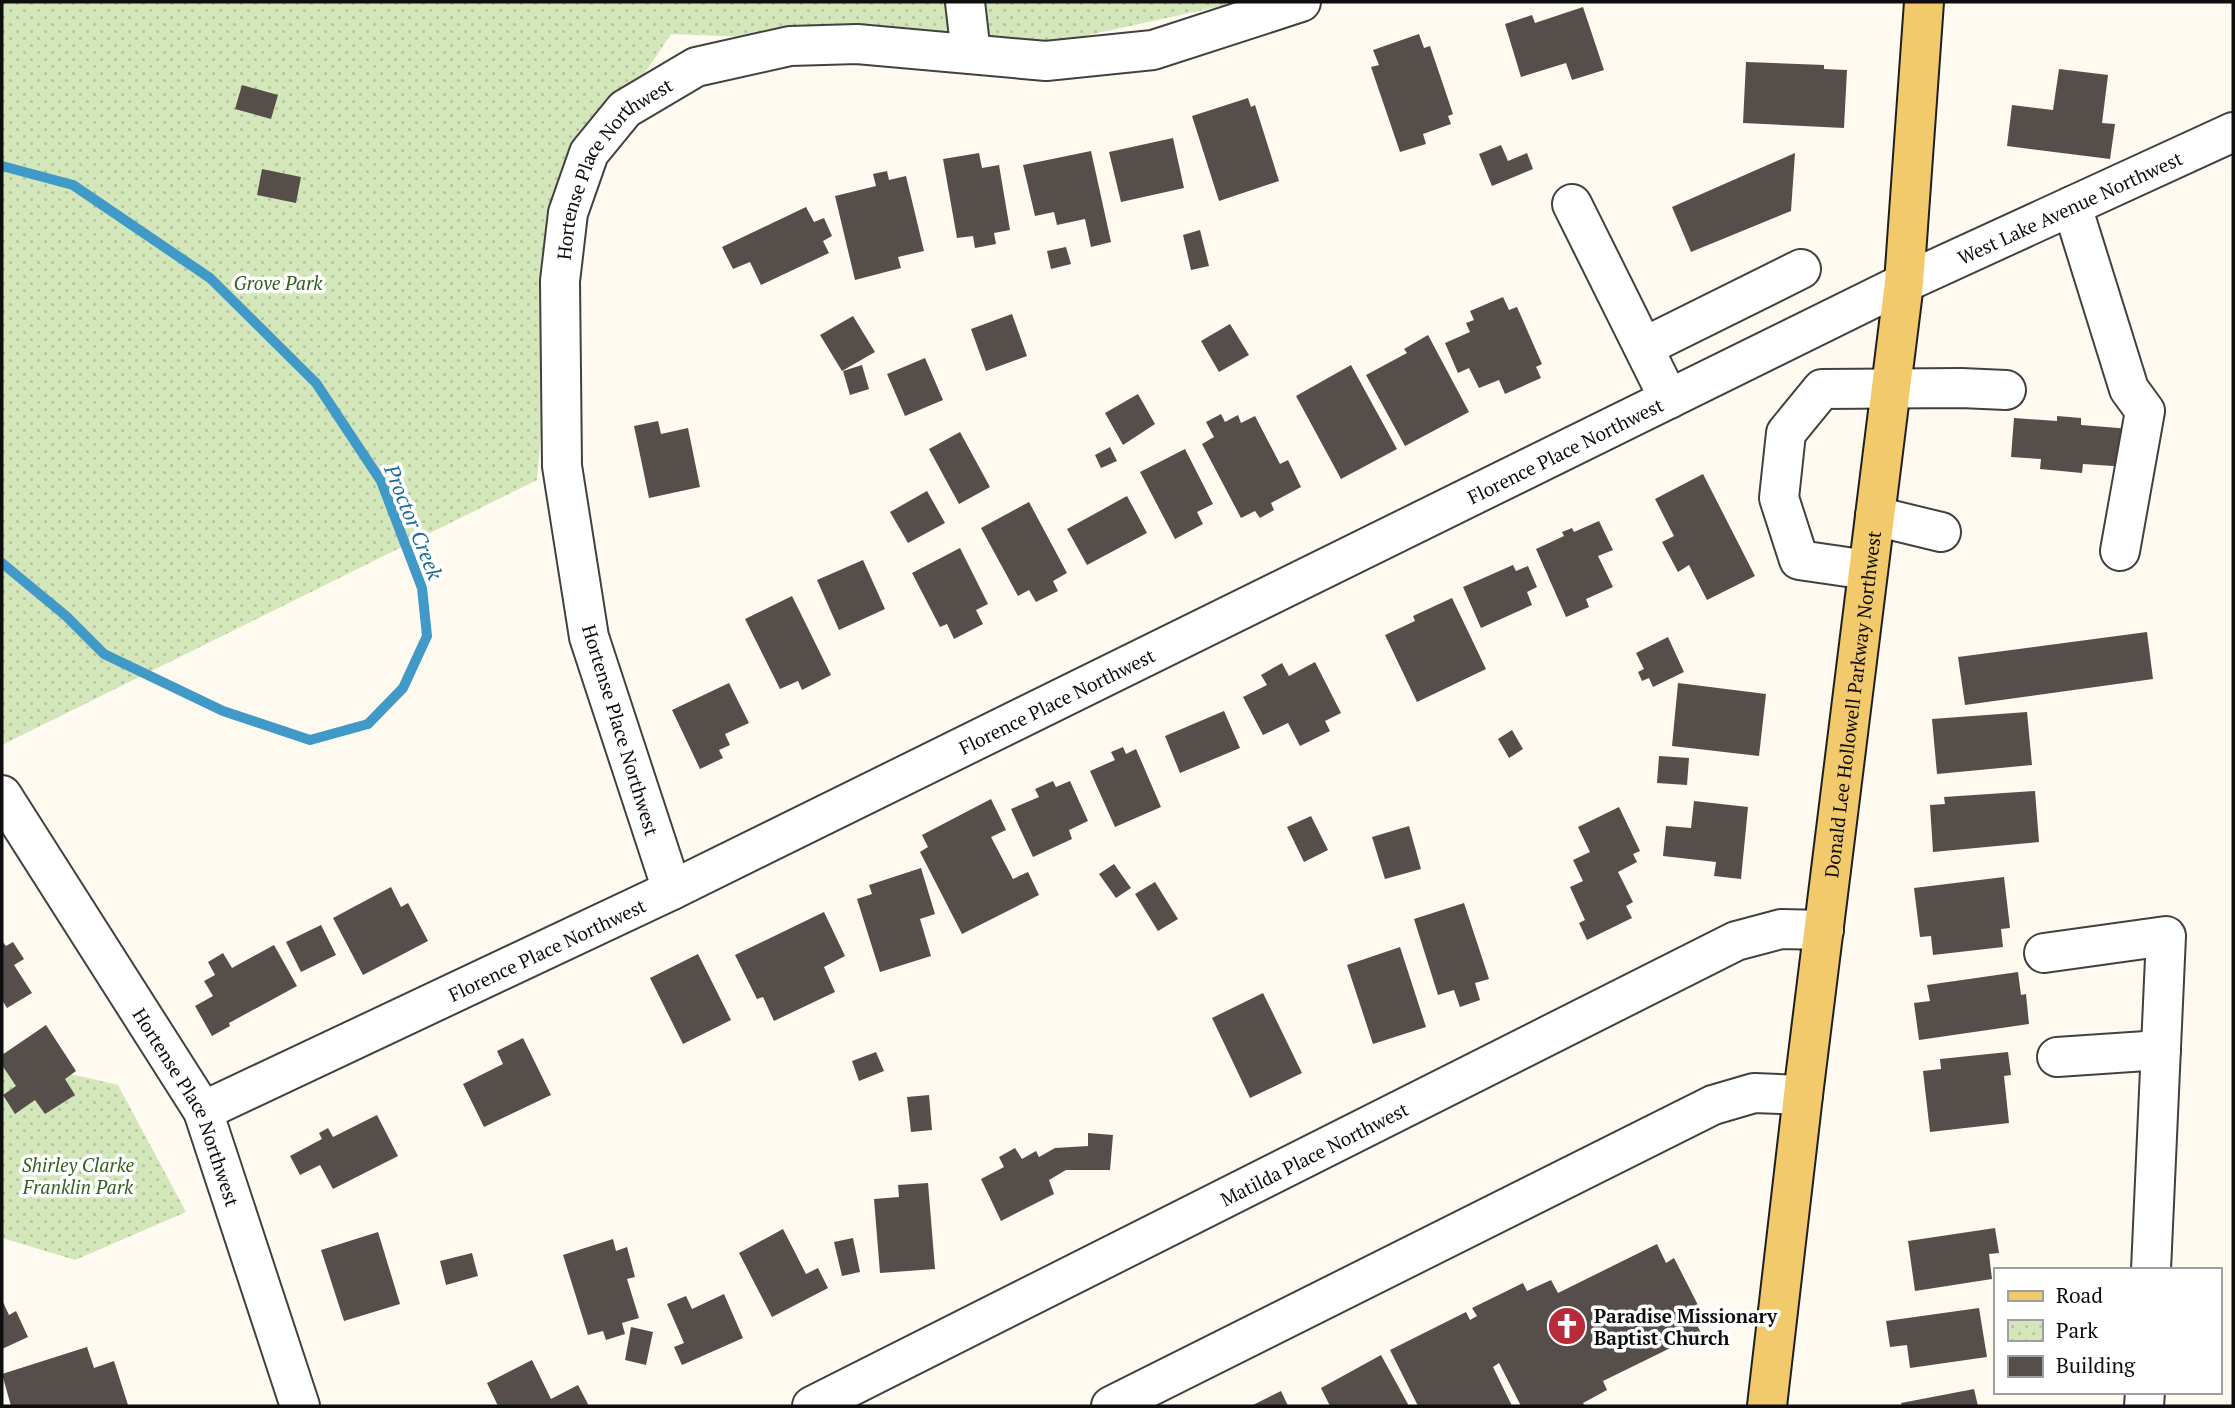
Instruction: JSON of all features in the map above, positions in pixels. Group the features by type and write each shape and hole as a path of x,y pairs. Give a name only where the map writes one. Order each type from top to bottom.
{"main road":[{"name":"Donald Lee Hollowell Parkway Northwest","path":"1767,1406 1904,283 1924,2"}],"street":[{"path":"965,2 971,54"},
{"name":"Hortense Place Northwest","path":"672,890 589,638 562,466 561,281 568,213 589,153 625,109 696,66 790,46 857,44 1046,61 1153,50 1301,2"},
{"name":"West Lake Avenue Northwest","path":"1904,283 2233,132"},
{"path":"1572,204 1669,398"},
{"path":"2072,206 2129,389 2145,411 2120,551"},
{"path":"1644,347 1801,269"},
{"name":"Florence Place Northwest","path":"203,1111 672,890 1904,283"},
{"path":"1801,334 1822,389"},
{"path":"1822,389 2006,390"},
{"path":"1822,389 1786,433 1780,498 1799,560 1868,570"},
{"path":"1875,516 1941,532"},
{"name":"Hortense Place Northwest","path":"2,795 203,1111 300,1406"},
{"name":"Matilda Place Northwest","path":"812,1406 1736,941 1781,929 1824,930"},
{"path":"2044,953 2166,936 2151,1268"},
{"path":"2057,1057 2161,1050"},
{"path":"1111,1406 1713,1105 1754,1093 1803,1095"}],"green space":[{"name":"Grove Park","path":"2,2 1240,2 1029,48 671,34 562,197 537,480 2,745"},
{"name":"Shirley Clarke Franklin Park","path":"2,1058 118,1085 186,1212 75,1260 2,1238"}],"building":[{"path":"1583,7 1604,70 1572,80 1566,63 1521,77 1505,24 1532,15 1535,23"},
{"path":"1419,34 1424,48 1430,46 1453,114 1448,116 1451,124 1423,134 1426,144 1400,152 1371,67 1379,65 1373,50"},
{"path":"1746,62 1824,65 1824,69 1847,70 1844,128 1743,123"},
{"path":"2059,69 2108,75 2102,123 2115,124 2110,159 2007,146 2012,105 2053,110"},
{"path":"242,85 278,95 271,119 235,109"},
{"path":"1248,98 1251,107 1255,105 1279,181 1219,201 1192,116"},
{"path":"1173,138 1184,188 1121,202 1109,152"},
{"path":"1501,145 1508,161 1527,153 1533,169 1492,186 1479,154"},
{"path":"1091,151 1111,242 1091,247 1085,219 1057,225 1054,212 1035,216 1023,165"},
{"path":"979,153 982,168 999,165 1010,230 994,233 996,244 975,248 973,236 957,238 943,159"},
{"path":"1795,153 1791,211 1691,252 1672,207"},
{"path":"262,169 301,177 296,203 257,195"},
{"path":"887,171 889,180 906,176 924,251 898,257 901,268 855,280 835,196 876,186 873,174"},
{"path":"806,207 814,222 824,218 832,236 823,241 829,253 761,285 750,262 733,269 722,247"},
{"path":"1200,230 1209,266 1191,270 1183,235"},
{"path":"1066,247 1071,264 1051,269 1047,251"},
{"path":"1503,297 1509,310 1517,307 1542,364 1536,367 1541,378 1505,394 1499,380 1479,388 1469,368 1458,373 1445,343 1470,332 1466,323 1474,320 1470,311"},
{"path":"1012,314 1027,356 986,371 971,329"},
{"path":"853,316 875,352 842,371 820,335"},
{"path":"1230,324 1249,355 1219,372 1201,341"},
{"path":"1428,335 1469,412 1405,446 1366,375 1407,353 1404,349"},
{"path":"925,358 943,400 905,416 887,374"},
{"path":"862,365 869,389 850,395 843,371"},
{"path":"1351,365 1397,449 1341,479 1296,396"},
{"path":"1138,394 1155,424 1123,445 1105,413"},
{"path":"1221,414 1225,422 1238,415 1241,423 1255,416 1280,464 1288,460 1301,487 1271,503 1274,510 1260,518 1255,511 1241,518 1202,444 1214,437 1206,422"},
{"path":"2057,416 2081,418 2081,425 2131,429 2128,467 2083,464 2082,473 2040,469 2041,459 2011,457 2014,418 2057,421"},
{"path":"658,421 661,434 688,428 700,487 649,498 634,426"},
{"path":"960,432 990,487 959,504 929,449"},
{"path":"1110,447 1117,461 1101,468 1095,455"},
{"path":"1185,449 1213,504 1197,512 1203,524 1175,539 1140,472"},
{"path":"1703,474 1755,576 1707,600 1689,565 1678,572 1662,542 1674,536 1655,499"},
{"path":"927,491 945,523 908,543 890,512"},
{"path":"1127,496 1147,533 1087,565 1067,529"},
{"path":"1029,502 1067,573 1053,581 1058,591 1036,602 1029,590 1018,596 981,528"},
{"path":"1599,521 1613,550 1598,556 1613,587 1586,599 1589,607 1566,617 1536,549 1564,536 1562,532 1572,528 1574,532"},
{"path":"960,548 988,604 976,610 983,624 954,639 947,624 940,627 912,573"},
{"path":"863,560 885,609 839,630 817,580"},
{"path":"1513,565 1516,571 1528,566 1537,587 1527,592 1532,605 1481,628 1463,587"},
{"path":"792,596 831,675 802,690 798,681 780,689 745,619"},
{"path":"1452,598 1486,669 1417,702 1385,635 1415,621 1413,616"},
{"path":"2147,632 2153,679 1965,705 1958,657"},
{"path":"1668,637 1684,672 1653,687 1649,678 1642,681 1638,672 1644,669 1636,653"},
{"path":"1315,662 1341,713 1325,721 1330,731 1300,746 1288,723 1263,735 1243,697 1267,685 1261,675 1282,663 1289,676"},
{"path":"729,683 749,723 725,734 730,745 719,750 723,758 700,769 672,710"},
{"path":"1678,683 1766,694 1759,756 1672,746"},
{"path":"1224,711 1240,748 1180,773 1165,736"},
{"path":"2027,712 2032,765 1937,774 1932,719"},
{"path":"1512,730 1523,749 1509,758 1498,739"},
{"path":"1123,747 1126,754 1136,749 1161,807 1115,827 1090,771 1115,760 1111,752"},
{"path":"1659,756 1689,758 1687,785 1657,783"},
{"path":"1053,781 1056,787 1070,781 1088,821 1069,830 1072,839 1033,857 1011,809 1039,797 1035,789"},
{"path":"2035,791 2039,842 1933,852 1930,805 1945,804 1944,797"},
{"path":"991,799 1006,830 991,837 1013,879 1028,872 1039,895 962,934 920,852 928,847 922,835"},
{"path":"1694,801 1748,807 1741,879 1714,876 1716,862 1663,856 1666,826 1691,828"},
{"path":"1619,807 1640,851 1633,854 1637,862 1618,872 1633,902 1626,906 1632,918 1587,940 1579,923 1585,920 1570,887 1583,881 1573,860 1590,852 1578,827"},
{"path":"1311,816 1328,850 1304,862 1287,827"},
{"path":"1409,826 1421,869 1385,879 1372,837"},
{"path":"1114,864 1131,888 1116,898 1099,874"},
{"path":"921,868 935,914 920,919 931,956 880,972 857,899 872,894 869,885"},
{"path":"2004,877 2010,928 2001,929 2003,947 1933,955 1931,936 1920,937 1914,888"},
{"path":"1155,882 1178,919 1158,931 1135,894"},
{"path":"391,887 401,907 408,903 428,941 363,975 333,918"},
{"path":"1464,903 1489,979 1475,983 1480,1000 1460,1007 1454,990 1438,995 1414,919"},
{"path":"824,912 845,956 824,967 835,992 774,1021 763,997 757,999 735,955"},
{"path":"321,925 336,955 301,972 286,942"},
{"path":"2,941 6,946 13,942 24,959 14,965 32,993 7,1008 2,1000"},
{"path":"274,945 297,986 229,1023 230,1026 212,1036 195,1006 213,996 204,981 215,975 208,962 223,953 232,968"},
{"path":"1400,947 1426,1027 1373,1044 1347,965"},
{"path":"698,954 731,1020 683,1044 650,978"},
{"path":"2018,972 2021,995 2026,994 2029,1024 1919,1040 1914,1003 1930,1001 1927,985"},
{"path":"1263,993 1302,1073 1250,1098 1212,1018"},
{"path":"46,1025 76,1071 65,1079 75,1095 45,1114 35,1100 15,1114 3,1095 16,1086 2,1065 2,1055"},
{"path":"523,1038 551,1095 484,1127 463,1084 503,1064 497,1051"},
{"path":"876,1052 884,1071 859,1081 852,1061"},
{"path":"2008,1052 2011,1075 2004,1076 2009,1123 1930,1132 1923,1071 1941,1069 1940,1059"},
{"path":"929,1095 932,1130 911,1132 907,1097"},
{"path":"377,1115 398,1156 333,1189 320,1165 300,1175 290,1156 322,1139 319,1133 328,1128 333,1137"},
{"path":"1088,1133 1113,1135 1110,1170 1066,1170 1049,1180 1054,1194 1001,1221 981,1179 1004,1167 999,1157 1015,1148 1022,1159 1036,1151 1039,1157 1055,1148 1088,1146"},
{"path":"928,1183 935,1269 880,1273 874,1199 899,1197 898,1185"},
{"path":"1995,1228 1999,1253 1989,1254 1992,1279 1915,1291 1908,1241"},
{"path":"783,1229 806,1274 818,1268 828,1288 772,1317 739,1253"},
{"path":"378,1232 400,1304 344,1321 321,1250"},
{"path":"853,1238 860,1272 842,1276 834,1242"},
{"path":"613,1239 616,1251 627,1247 635,1277 627,1279 639,1318 622,1323 625,1334 606,1340 603,1331 588,1335 563,1255"},
{"name":"Paradise Missionary Baptist Church","path":"1657,1244 1666,1263 1674,1258 1699,1307 1690,1311 1701,1333 1603,1381 1607,1390 1583,1403 1585,1406 1521,1406 1499,1363 1493,1367 1512,1406 1418,1406 1390,1350 1466,1312 1470,1320 1477,1316 1472,1308 1523,1283 1527,1291 1551,1280 1558,1293"},
{"path":"472,1253 478,1276 446,1285 440,1261"},
{"path":"724,1294 743,1338 682,1365 674,1347 684,1343 667,1304 686,1296 692,1309"},
{"path":"2,1300 9,1315 16,1311 28,1337 2,1349"},
{"path":"1979,1308 1987,1357 1910,1368 1907,1345 1890,1347 1886,1321"},
{"path":"631,1327 653,1332 646,1365 625,1360"},
{"path":"87,1347 94,1368 114,1361 128,1405 11,1406 2,1374"},
{"path":"1381,1355 1409,1406 1330,1406 1321,1388"},
{"path":"532,1360 551,1399 578,1385 589,1406 498,1406 487,1383"},
{"path":"1974,1389 1978,1406 1902,1406 1901,1403"},
{"path":"1281,1391 1288,1406 1251,1406"}],"waterway":[{"name":"Proctor Creek","path":"2,166 73,185 210,278 316,383 381,481 422,588 427,636 403,688 368,724 310,740 223,711 104,654 66,616 2,563"}],"place":[{"name":"Paradise Missionary Baptist Church","path":"1567,1326"}]}
